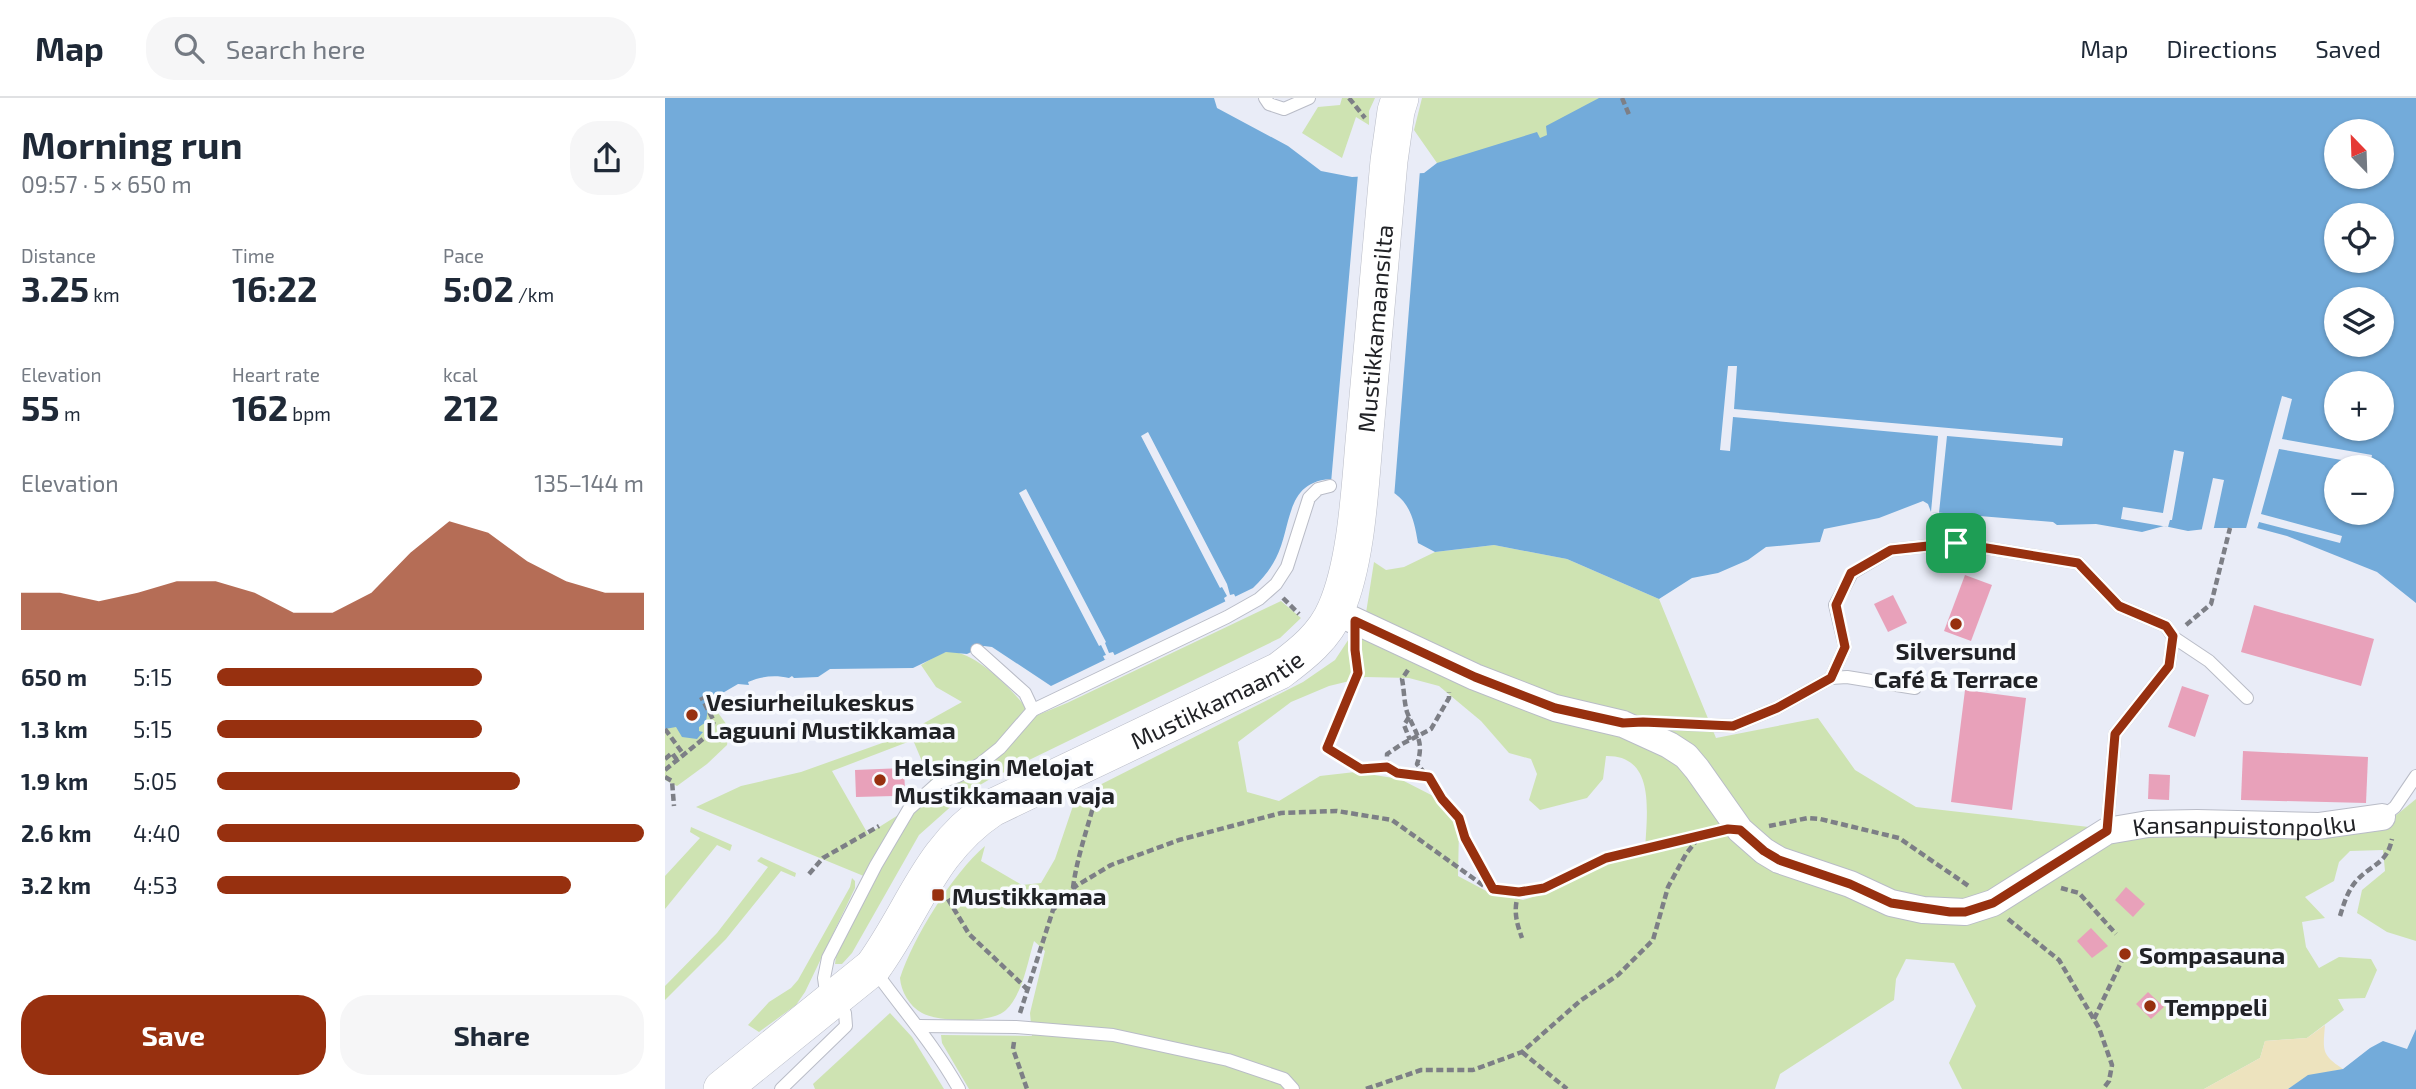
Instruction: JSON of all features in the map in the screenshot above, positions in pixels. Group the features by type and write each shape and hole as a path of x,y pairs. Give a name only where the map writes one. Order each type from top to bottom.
{"street":[{"name":"Mustikkamaansilta","path":"1345,492 1389,161 1400,98"},
{"name":"Mustikkamaantie","path":"727,1088 873,967 945,850 970,823 992,808 1279,671 1302,654 1318,638 1331,617 1348,570 1345,492"},
{"name":"Kansanpuistonpolku","path":"1331,617 1555,708 1623,723 1669,745 1686,757 1740,830 1756,846 1779,860 1840,880 1891,903 1923,910 1965,912 1993,903 2107,831 2160,824 2318,826 2389,812"}],"lane":[{"path":"1265,98 1269,104 1284,109 1309,98"},
{"path":"781,1089 846,1026 845,1013 825,985 828,958 876,865 909,809 938,783 980,764 1000,748 1033,710 1259,599 1276,584 1287,567 1309,498 1318,489 1345,492"},
{"path":"1831,678 1845,647 1836,605 1851,573 1891,550 1956,543 2078,563 2119,606 2166,626 2173,636 2209,662 2247,698"},
{"path":"2107,831 2115,734 2169,666 2173,636"},
{"path":"977,650 1025,693 1033,710"},
{"path":"1623,723 1733,726 1777,708 1831,678 1847,677 1915,688"},
{"path":"2389,812 2416,776"},
{"path":"873,967 918,1026 959,1089"},
{"path":"918,1026 1016,1027 1113,1035 1228,1060 1284,1079 1293,1089"}],"path":[{"path":"1349,98 1367,120"},
{"path":"1622,98 1630,117"},
{"path":"2173,636 2211,604 2230,528"},
{"path":"1284,598 1331,617 1355,650 1358,673 1327,748 1361,769 1387,767 1397,773 1429,777"},
{"path":"1419,652 1402,679 1406,710 1422,750 1417,764 1459,818 1465,838 1493,889"},
{"path":"1387,767 1387,754 1431,729 1450,698 1448,683 1454,667"},
{"path":"665,770 709,734 714,721 701,697"},
{"path":"1410,717 1404,725 1410,740"},
{"path":"665,729 684,755"},
{"path":"665,760 672,753 677,760"},
{"path":"665,777 672,781 674,806"},
{"path":"1073,889 1099,780"},
{"path":"809,874 824,858 909,809"},
{"path":"1027,1089 1013,1049 1016,1027 1053,910 1073,889 1111,865 1179,840 1281,813 1337,811 1392,820 1484,886 1519,892 1544,888 1606,858 1728,829 1740,830"},
{"path":"2340,916 2348,893 2357,879 2377,866 2389,851 2396,823 2389,812"},
{"path":"1366,1089 1421,1070 1473,1070 1522,1052 1580,1001 1618,975 1653,940 1668,887 1686,854 1701,836"},
{"path":"2033,880 2079,893 2116,934"},
{"path":"1519,892 1515,919 1522,939"},
{"path":"938,895 946,897 969,933 1028,989"},
{"path":"2094,1020 2125,954"},
{"path":"1522,1052 1567,1089"}],"green space":[{"path":"1342,98 1375,98 1369,111 1369,125 1356,117 1342,158 1302,133 1318,107 1340,105"},
{"path":"1422,98 1616,98 1568,140 1436,173 1437,163 1414,130"},
{"path":"1494,545 1567,559 1659,599 1716,738 1818,718 1855,770 1916,807 2124,831 2383,826 2416,799 2416,941 2387,932 2357,913 2362,890 2385,871 2383,850 2350,851 2339,862 2334,881 2305,897 2325,918 2302,922 2306,947 2319,968 2339,957 2371,959 2377,970 2365,998 2338,999 2344,1010 2307,1038 2265,1041 2260,1058 2204,1089 1962,1089 1949,1063 1976,1006 1954,963 1906,959 1896,979 1894,1000 1780,1074 1775,1089 969,1089 942,1043 941,1035 1032,1036 1030,1013 1045,951 1034,941 1017,995 999,1015 965,1020 930,1016 917,1010 904,993 900,978 924,926 960,872 985,846 981,861 1022,885 1041,883 1055,859 1076,797 1303,682 1335,660 1366,613 1374,562 1386,570 1404,567 1435,552","holes":["1366,677 1409,678 1439,686 1481,721 1509,753 1531,759 1537,774 1529,800 1540,810 1587,798 1603,779 1606,756 1623,758 1634,766 1641,777 1647,806 1645,853 1607,863 1549,892 1523,900 1490,893 1458,876 1459,829 1441,800 1400,779 1355,772 1320,776 1279,801 1247,792 1238,742 1291,702 1329,686"]},
{"path":"1281,601 1301,618 1280,638 990,779 965,794 919,835 852,953 842,964 835,964 838,943 871,879 696,807 741,786 801,772 899,737 962,702 936,687 921,665 946,652 957,652 982,665 1007,686 1033,717","holes":["913,740 935,792 868,834 832,771"]},
{"name":"Vesiurheilukeskus Laguuni Mustikkamaa","path":"665,639 729,728 727,745 677,786 665,780"},
{"path":"691,827 732,845 730,851 717,845 665,909 665,876 700,838 690,832"},
{"path":"761,857 796,873 795,877 781,871 726,939 665,1000 665,986 717,933 768,867 757,861"},
{"path":"852,878 855,888 805,992 796,1005 759,1032 748,1025 769,1002 791,988 798,980 850,887"},
{"path":"890,1013 912,1037 944,1089 815,1089 813,1084"}],"sand":[{"path":"2325,1025 2327,1056 2343,1069 2308,1076 2288,1089 2204,1089 2260,1058 2265,1041 2307,1038"}],"water":[{"path":"665,98 1214,98 1217,108 1288,146 1321,171 1352,177 1424,173 1437,163 1537,132 1540,138 1547,135 1546,126 1599,98 2416,98 2416,603 2377,572 2287,536 2257,528 2188,531 2164,526 2142,532 2096,524 2057,525 2053,522 1931,512 1928,504 1923,501 1879,518 1824,529 1820,542 1766,547 1748,560 1718,573 1692,578 1659,599 1567,559 1494,545 1435,552 1418,543 1410,513 1393,492 1372,485 1335,479 1319,481 1298,495 1276,558 1253,588 1051,686 992,647 984,646 967,654 946,652 913,668 830,669 818,677 758,678 748,682 749,685 738,684 709,701 706,722 699,727 699,731 703,732 697,739 682,737 676,727 665,729"},
{"path":"2416,1029 2416,1089 2288,1089 2308,1075 2343,1069 2383,1041 2407,1049"}],"pier":[{"path":"1420,170 1394,498 1384,490 1331,483 1358,174"},
{"path":"1728,366 1737,366 1734,409 2063,438 2062,446 1947,436 1939,513 1931,512 1938,436 1733,417 1730,451 1720,450"},
{"path":"2282,396 2292,399 2282,439 2372,455 2324,457 2279,449 2261,514 2342,536 2340,543 2259,522 2256,532 2245,532"},
{"path":"1148,432 1227,584 1230,595 1234,594 1236,598 1226,603 1224,598 1227,596 1222,587 1220,588 1141,436"},
{"path":"2174,450 2184,452 2172,520 2168,527 2121,519 2123,507 2163,513"},
{"path":"2213,478 2224,480 2213,532 2201,533"},
{"path":"1026,489 1106,642 1109,653 1113,652 1115,656 1105,660 1103,656 1106,655 1101,645 1099,646 1019,493"}],"building":[{"path":"1965,575 1992,585 1971,641 1944,631"},
{"path":"1893,595 1907,623 1888,632 1874,604"},
{"path":"2254,605 2374,639 2361,686 2241,652"},
{"path":"2182,686 2209,695 2195,737 2168,727"},
{"path":"1965,690 2026,698 2012,810 1951,802"},
{"path":"2243,751 2368,757 2366,803 2241,800"},
{"name":"Helsingin Melojat Mustikkamaan vaja","path":"904,768 905,791 893,792 894,796 856,797 855,770"},
{"path":"2149,774 2170,775 2169,800 2148,799"},
{"path":"2126,887 2145,904 2133,917 2115,900"},
{"path":"2091,928 2108,946 2092,958 2077,941"},
{"name":"Temppeli","path":"2148,992 2164,1007 2151,1019 2136,1004"}],"place":[{"name":"Silversund Café & Terrace","path":"1956,624"},
{"name":"Vesiurheilukeskus Laguuni Mustikkamaa","path":"692,715"},
{"name":"Helsingin Melojat Mustikkamaan vaja","path":"880,780"},
{"name":"Mustikkamaa","path":"938,895"},
{"name":"Sompasauna","path":"2125,954"},
{"name":"Temppeli","path":"2150,1006"}],"route":[{"path":"1956,543 2078,563 2119,606 2166,626 2173,636 2169,666 2115,734 2107,831 1993,903 1965,912 1950,912 1891,903 1850,884 1779,860 1749,840 1740,830 1728,829 1606,858 1544,888 1519,892 1493,889 1465,838 1459,818 1442,799 1429,777 1397,773 1387,767 1361,769 1327,748 1358,673 1355,621 1475,677 1555,708 1623,723 1733,726 1777,708 1831,678 1845,647 1836,605 1851,573 1891,550 1956,543"}]}
